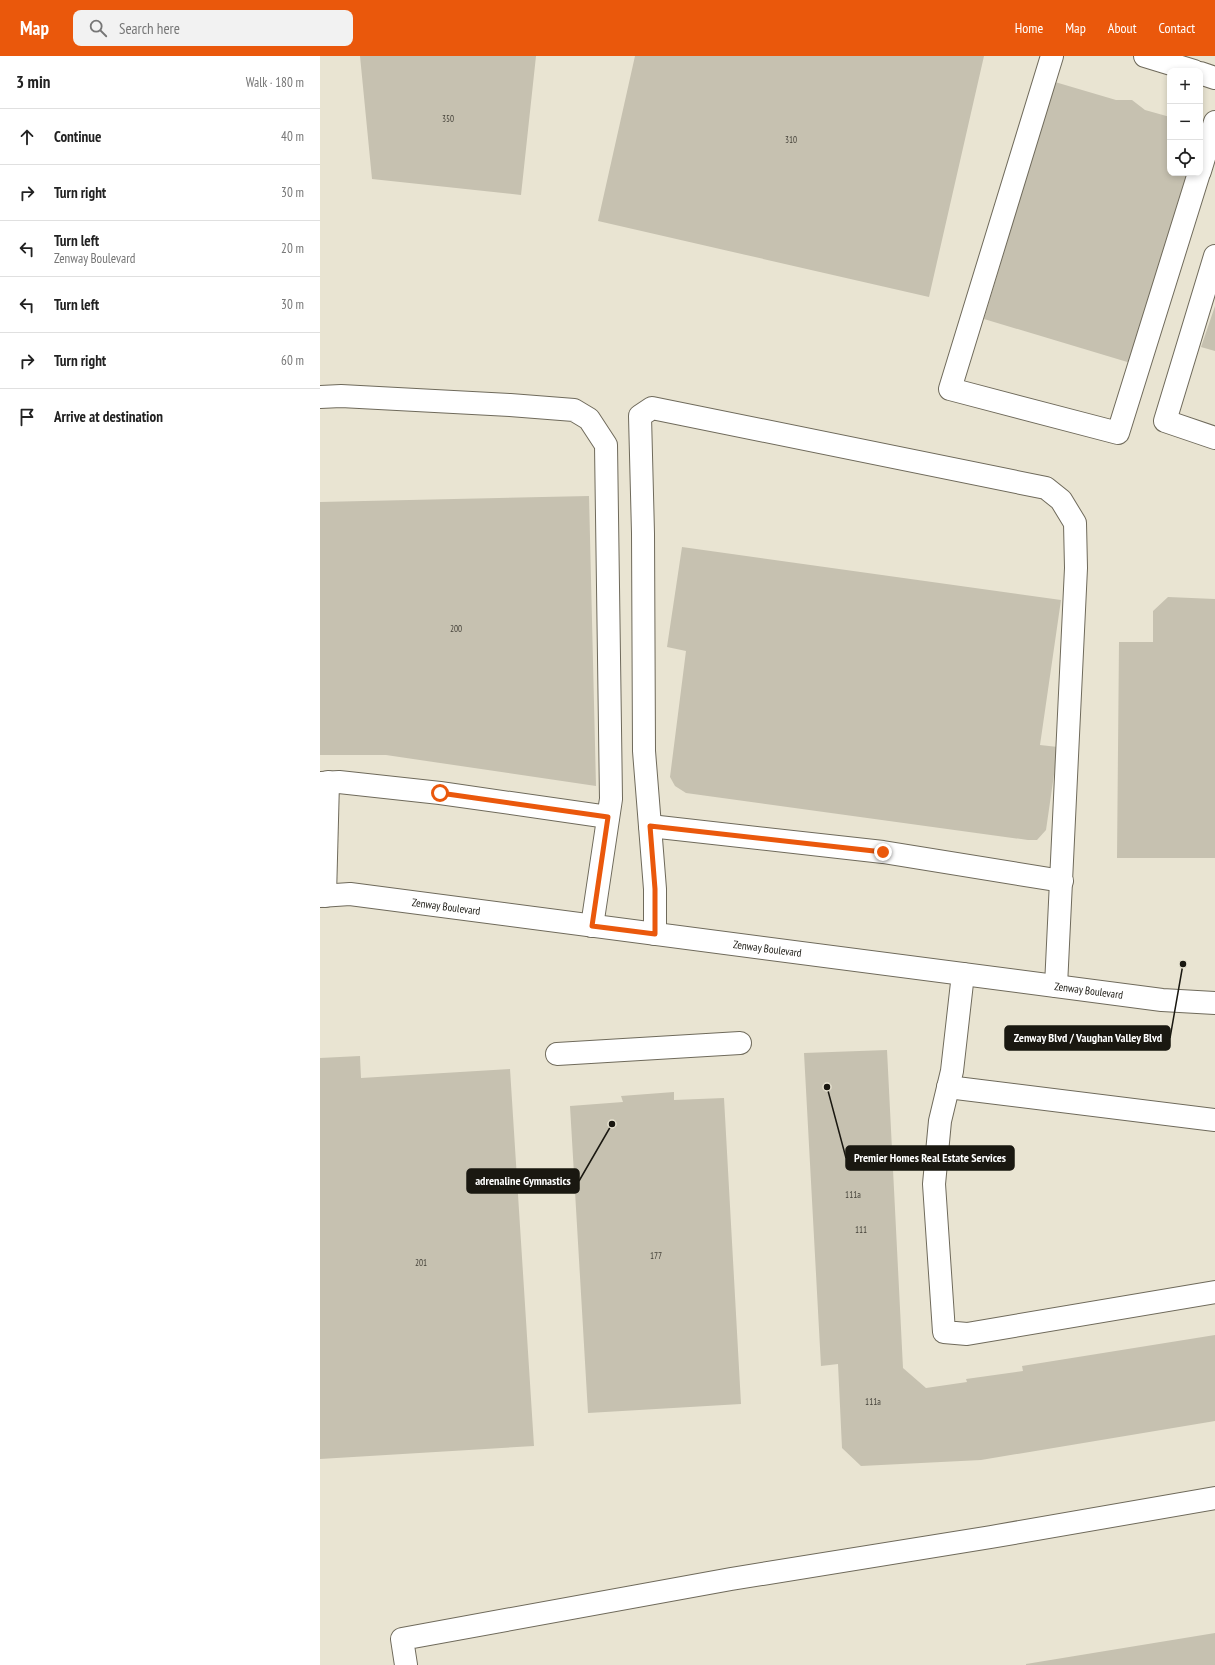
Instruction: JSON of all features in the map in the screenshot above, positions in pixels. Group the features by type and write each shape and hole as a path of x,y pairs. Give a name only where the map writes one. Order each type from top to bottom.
{"street":[{"path":"1052,56 950,389 1118,433 1199,176"},
{"path":"1145,56 1184,68"},
{"path":"1203,74 1215,78"},
{"path":"1203,162 1215,122"},
{"path":"1215,256 1165,421 1215,438"},
{"path":"320,397 341,396 574,410 589,419 606,445 611,799 592,926"},
{"path":"655,934 655,889 644,751 643,533 640,416 652,408 1046,488 1061,500 1075,523 1076,568 1056,986"},
{"path":"322,896 324,783 339,782 440,793 608,817"},
{"path":"650,826 883,852 1062,881"},
{"name":"Zenway Boulevard","path":"322,896 350,894 1162,1000 1215,1003"},
{"path":"963,974 952,1071 940,1121 934,1184 944,1332 967,1334 1215,1292"},
{"path":"557,1054 740,1043"},
{"path":"948,1088 1215,1120"},
{"path":"406,1665 402,1639 731,1579 991,1537 1215,1498"}],"building":[{"path":"360,56 536,56 521,195 372,179"},
{"path":"635,56 984,56 929,297 598,221"},
{"path":"1055,82 1116,100 1132,100 1145,110 1167,116 1167,176 1190,176 1134,364 984,319"},
{"path":"1215,306 1215,351 1201,347"},
{"path":"589,496 596,786 386,755 320,755 320,502"},
{"path":"682,547 1061,600 1040,745 1058,747 1046,830 1037,840 1028,840 686,793 675,786 670,777 686,651 667,647"},
{"path":"1168,597 1215,599 1215,858 1117,858 1119,642 1153,642 1153,611"},
{"path":"887,1050 903,1368 926,1388 967,1382 966,1379 1023,1371 1022,1366 1215,1335 1215,1421 981,1460 861,1466 842,1448 838,1364 821,1366 804,1053"},
{"path":"360,1056 361,1078 510,1069 534,1446 320,1459 320,1058"},
{"path":"674,1092 674,1100 724,1098 741,1404 588,1413 570,1106 623,1102 621,1096"},
{"path":"1215,1633 1215,1665 1026,1665 1026,1664"}],"place":[{"name":"Zenway Blvd / Vaughan Valley Blvd","path":"1183,964"},
{"name":"Premier Homes Real Estate Services","path":"827,1087"},
{"name":"adrenaline Gymnastics","path":"612,1124"}],"route":[{"path":"440,793 608,817 592,926 655,934 655,889 650,826 883,852"}]}
